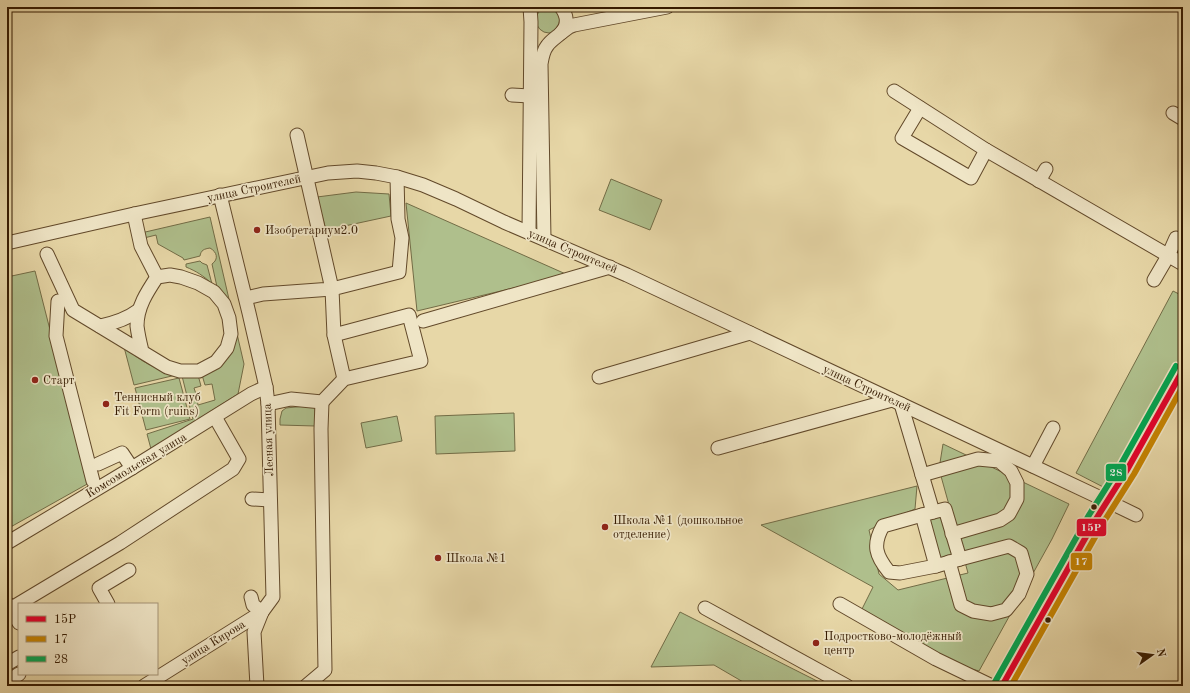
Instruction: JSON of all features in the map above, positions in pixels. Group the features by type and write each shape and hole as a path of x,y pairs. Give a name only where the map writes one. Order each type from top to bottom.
{"street":[{"path":"532,14 532,27 536,33 542,37 549,38 559,35 565,27 567,20 561,7"},
{"path":"544,239 541,64 547,46 569,27 574,25 667,7"},
{"path":"529,232 526,178 532,14"},
{"path":"894,91 986,150 1039,181 1099,210 1168,256 1183,264"},
{"path":"512,96 530,96"},
{"path":"920,108 902,138 970,178 986,150"},
{"path":"296,135 332,289 334,335 344,378"},
{"path":"1039,181 1046,169"},
{"name":"улица Строителей","path":"7,243 328,172 357,171 397,177 423,185 610,267 1136,515"},
{"path":"246,298 264,294 332,289 399,272 402,238 398,219 397,177"},
{"name":"Лесная улица","path":"220,195 246,298 266,387 268,404 273,597 262,612 254,632 257,686"},
{"path":"134,214 141,246 157,277"},
{"path":"42,236 66,334"},
{"path":"1154,280 1168,256 1176,238 1183,242"},
{"path":"47,254 73,310 167,367 180,370 199,371 216,362 227,348 231,334 229,318 224,304 214,292 198,282 181,276 170,275 157,277 143,299 139,310 137,326 142,351"},
{"path":"423,321 610,267"},
{"path":"58,301 56,336 95,462 93,481"},
{"path":"100,326 114,323 129,317 139,310"},
{"path":"306,686 325,670 322,402 344,378 421,362 409,315 334,335"},
{"path":"599,377 750,333"},
{"path":"1002,686 1107,501 1128,470 1183,370"},
{"name":"Комсомольская улица","path":"7,543 251,394 266,387"},
{"path":"268,404 291,399 322,402"},
{"path":"718,448 897,402 922,475 936,566"},
{"path":"18,621 9,606 120,543 233,469 239,460 215,417"},
{"path":"1033,466 1053,428"},
{"path":"95,462 122,453 132,468"},
{"path":"922,475 978,459 999,461 1011,472 1017,483 1017,499 1009,514 1000,520 952,534"},
{"path":"252,500 270,500"},
{"path":"927,514 883,526 878,534 876,546 881,562 889,572 900,573 936,566 954,561 1009,546 1021,553 1027,574 1019,594 1006,610 992,614 973,611 962,604 954,561 952,534 945,509 927,514"},
{"path":"107,603 99,588 129,570"},
{"path":"251,598 253,605 262,612"},
{"path":"840,604 936,659 992,686"},
{"path":"705,608 847,686"},
{"name":"улица Кирова","path":"152,681 262,612"},
{"path":"7,664 18,658"},
{"path":"7,682 18,675"}],"green space":[{"path":"549,7 558,11 562,20 558,29 549,33 540,29 536,20 540,11"},
{"path":"611,179 662,200 650,230 599,210"},
{"path":"356,192 389,194 391,216 326,230 317,197"},
{"path":"406,203 568,275 417,311"},
{"path":"210,217 244,364 238,394 151,449 147,434 193,419 188,400 197,398 198,405 215,400 212,384 205,385 202,375 231,351 212,264 216,260 214,251 210,248 206,249 202,251 200,256 184,260 158,244 156,235 144,238 141,233"},
{"path":"200,261 207,265 212,284 200,274 186,267 186,264"},
{"name":"Старт","path":"35,271 89,483 7,529 7,277"},
{"path":"1173,291 1183,296 1183,355 1107,489 1076,473"},
{"path":"124,347 136,357 148,364 176,375 134,385"},
{"path":"198,375 201,386 194,388 196,394 187,396 182,376"},
{"path":"179,378 190,419 146,430 135,388"},
{"path":"315,405 315,426 280,425 282,411 286,408"},
{"path":"514,413 515,451 436,454 435,416"},
{"path":"397,416 402,441 366,448 361,423"},
{"path":"943,444 1069,504 1052,539 979,671 957,665 861,611 873,587 761,525 917,486 915,509 869,530 879,574 898,590 968,573 939,469"},
{"path":"943,512 955,557 937,562 925,517"},
{"path":"680,612 827,686 750,686 714,665 651,667"}],"transit line":[{"name":"28","path":"995,682 1089,515 1120,466 1176,366"},
{"name":"15Р","path":"1002,686 1096,519 1127,470 1183,370"},
{"name":"17","path":"1011,686 1103,523 1134,474 1183,386"}],"place":[{"name":"Изобретариум2.0","path":"257,230"},
{"name":"Старт","path":"35,380"},
{"name":"Теннисный клуб Fit Form (ruins)","path":"106,404"},
{"name":"Школа №1 (дошкольное отделение)","path":"605,527"},
{"name":"Школа №1","path":"438,558"},
{"name":"Подростково-молодёжный центр","path":"816,643"}]}
